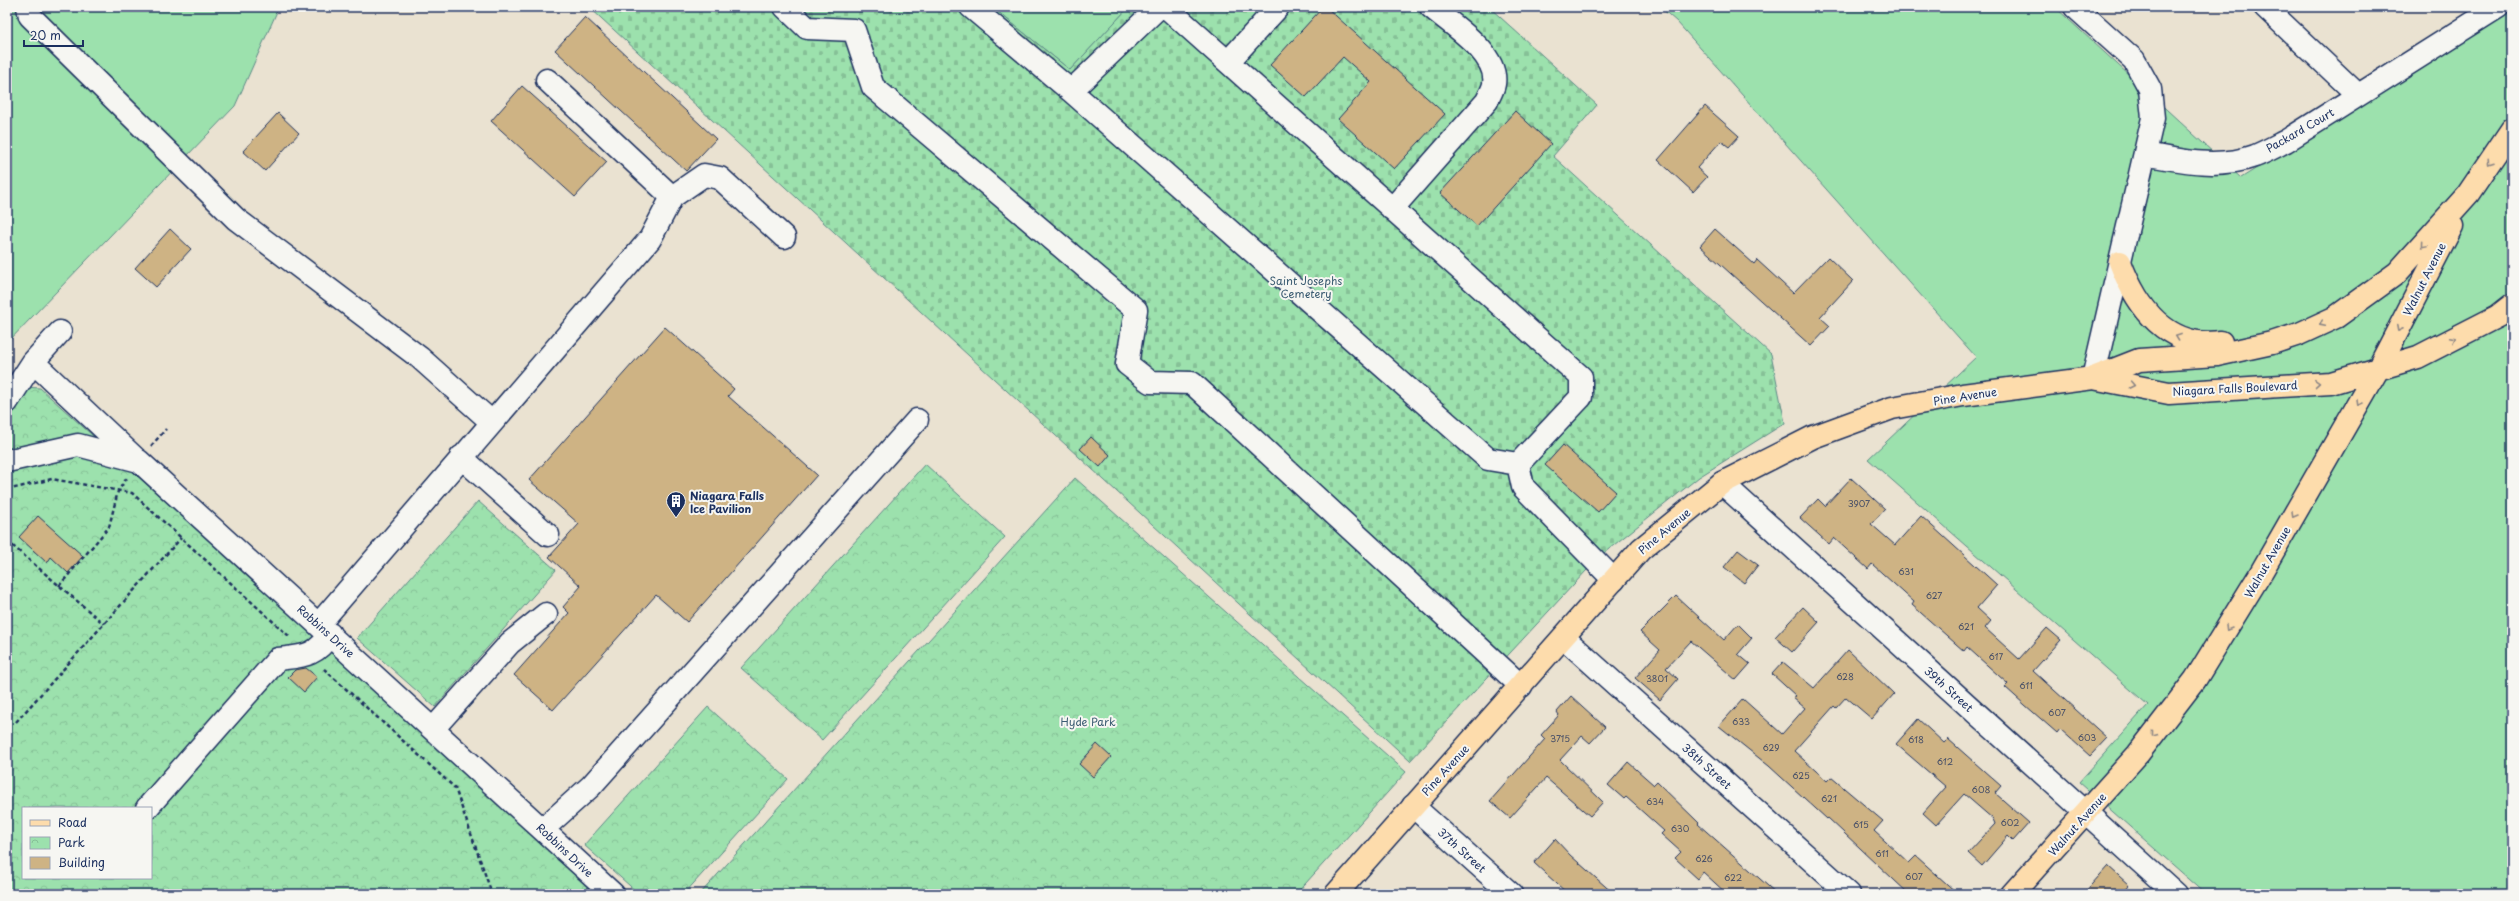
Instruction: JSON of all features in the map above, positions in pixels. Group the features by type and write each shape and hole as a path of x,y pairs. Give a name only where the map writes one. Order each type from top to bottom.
{"main road":[{"path":"2093,378 2139,360 2217,355 2272,343 2299,334 2336,317 2398,274 2468,194 2512,129"},
{"name":"Walnut Avenue","path":"2012,894 2138,754 2195,680 2252,589 2378,369 2468,194"},
{"path":"2120,262 2135,297 2157,324 2174,336 2211,344 2244,340 2272,343"},
{"name":"Niagara Falls Boulevard","path":"2093,378 2169,393 2332,382 2418,357 2498,316 2512,305"},
{"name":"Pine Avenue","path":"1336,894 1564,638 1641,549 1722,483 1813,437 1892,408 1963,395 2093,378"}],"street":[{"path":"28,7 30,16 236,219 420,358 486,417"},
{"path":"785,7 807,28 854,30 873,87 1136,310 1127,364 1150,382 1192,382 1521,686"},
{"path":"972,7 1071,91 1488,459 1518,464"},
{"path":"1071,91 1159,7"},
{"path":"1166,7 1581,378 1581,397 1518,464"},
{"path":"1228,62 1278,7"},
{"path":"1392,209 1487,101 1494,84 1493,66 1482,50 1431,7"},
{"path":"2074,7 2134,60 2150,89 2153,118 2093,378"},
{"path":"2265,7 2358,96"},
{"name":"Packard Court","path":"2145,154 2187,162 2219,163 2254,157 2286,141 2498,7"},
{"path":"547,80 672,196"},
{"path":"148,807 278,659 309,655 323,645 324,629 462,457 650,239 672,196 704,175 720,178 784,237"},
{"path":"7,402 33,362 60,332"},
{"path":"33,362 139,461"},
{"path":"78,445 81,407"},
{"path":"543,829 591,786 917,420"},
{"name":"Robbins Drive","path":"7,461 78,445 139,461 613,894"},
{"path":"462,457 548,535"},
{"path":"1518,464 1523,486 1614,580"},
{"name":"39th Street","path":"1722,483 2176,894"},
{"path":"433,729 510,643 546,614"},
{"name":"38th Street","path":"1564,638 1849,894"},
{"name":"37th Street","path":"1413,806 1511,894"}],"path":[{"path":"59,586 109,527 118,491 139,461 166,429"},
{"path":"16,722 181,538"},
{"path":"7,541 104,624"}],"green space":[{"path":"7,7 279,7 235,106 7,343"},
{"name":"Saint Josephs Cemetery","path":"589,7 992,7 1070,70 1129,7 1489,7 1597,105 1553,156 1771,354 1785,423 1699,477 1599,557 1410,761"},
{"path":"992,7 1129,7 1070,70"},
{"path":"1660,7 2055,7 2241,178 2512,7 2512,894 2206,894 2079,782 2148,705 1868,459 1976,357 1677,22"},
{"path":"7,386 40,388 600,894 7,894"},
{"path":"925,464 1005,537 822,740 741,668"},
{"name":"Hyde Park","path":"1075,478 1406,772 1296,894 700,894"},
{"path":"478,501 556,570 435,707 357,638"},
{"path":"708,707 788,779 684,894 639,894 584,845"}],"building":[{"path":"1323,7 1326,7 1445,114 1394,169 1338,119 1371,82 1343,57 1306,97 1270,65"},
{"path":"585,17 716,139 686,171 555,50"},
{"path":"522,86 607,162 575,197 491,121"},
{"path":"1705,106 1739,136 1729,147 1721,141 1697,168 1707,177 1693,192 1658,160"},
{"path":"1515,111 1551,144 1477,226 1440,193"},
{"path":"278,113 299,133 265,171 243,151"},
{"path":"170,229 191,249 156,287 135,268"},
{"path":"1715,229 1754,264 1757,260 1793,293 1828,257 1853,281 1820,317 1830,326 1811,346 1700,246"},
{"name":"Niagara Falls Ice Pavilion","path":"665,327 734,389 728,396 817,475 687,622 656,595 553,710 514,675 569,613 563,607 581,586 549,557 579,524 529,480"},
{"path":"1091,437 1110,455 1100,467 1080,449"},
{"path":"1563,445 1616,492 1598,512 1545,465"},
{"path":"1851,478 1885,509 1871,524 1895,545 1921,516 1997,585 1977,608 1991,621 1985,628 2019,659 2047,628 2061,640 2033,671 2107,738 2090,756 2060,729 2057,733 2025,705 2005,687 2008,684 1967,647 1964,651 1912,605 1914,602 1872,564 1868,569 1834,538 1829,544 1800,518 1818,499 1825,506"},
{"path":"38,516 83,556 68,573 51,557 47,563 19,537"},
{"path":"1738,550 1758,565 1744,583 1724,567"},
{"path":"1676,596 1724,640 1738,624 1752,638 1738,654 1750,664 1736,680 1691,641 1666,668 1678,679 1660,700 1635,678 1660,650 1640,632"},
{"path":"1803,607 1819,622 1792,652 1775,637"},
{"path":"1848,650 1894,694 1872,719 1846,697 1836,708 1834,706 1794,751 1827,781 1831,777 1883,821 1874,831 1909,863 1916,856 1958,894 1909,894 1828,818 1827,819 1769,766 1719,726 1743,699 1782,734 1805,708 1793,698 1796,696 1772,674 1783,662 1814,688"},
{"path":"306,668 317,677 304,692 288,677 295,670"},
{"path":"1571,696 1605,727 1590,743 1582,736 1560,760 1603,802 1590,816 1546,778 1510,818 1490,801 1545,739 1541,735 1559,715 1557,712"},
{"path":"1918,719 1944,743 1948,739 2001,786 1995,793 2029,823 2013,841 2008,836 1982,866 1968,853 1995,824 1993,819 1964,794 1936,825 1923,813 1946,787 1896,744"},
{"path":"1097,744 1111,757 1093,777 1079,764"},
{"path":"1628,762 1654,785 1657,782 1699,823 1698,824 1777,894 1727,894 1703,872 1698,879 1675,858 1681,852 1661,834 1664,831 1626,797 1624,799 1608,785"},
{"path":"1555,839 1570,855 1614,894 1568,894 1534,863"},
{"path":"2108,866 2129,885 2121,894 2083,894"}],"place":[{"name":"Niagara Falls Ice Pavilion","path":"676,518"}]}
